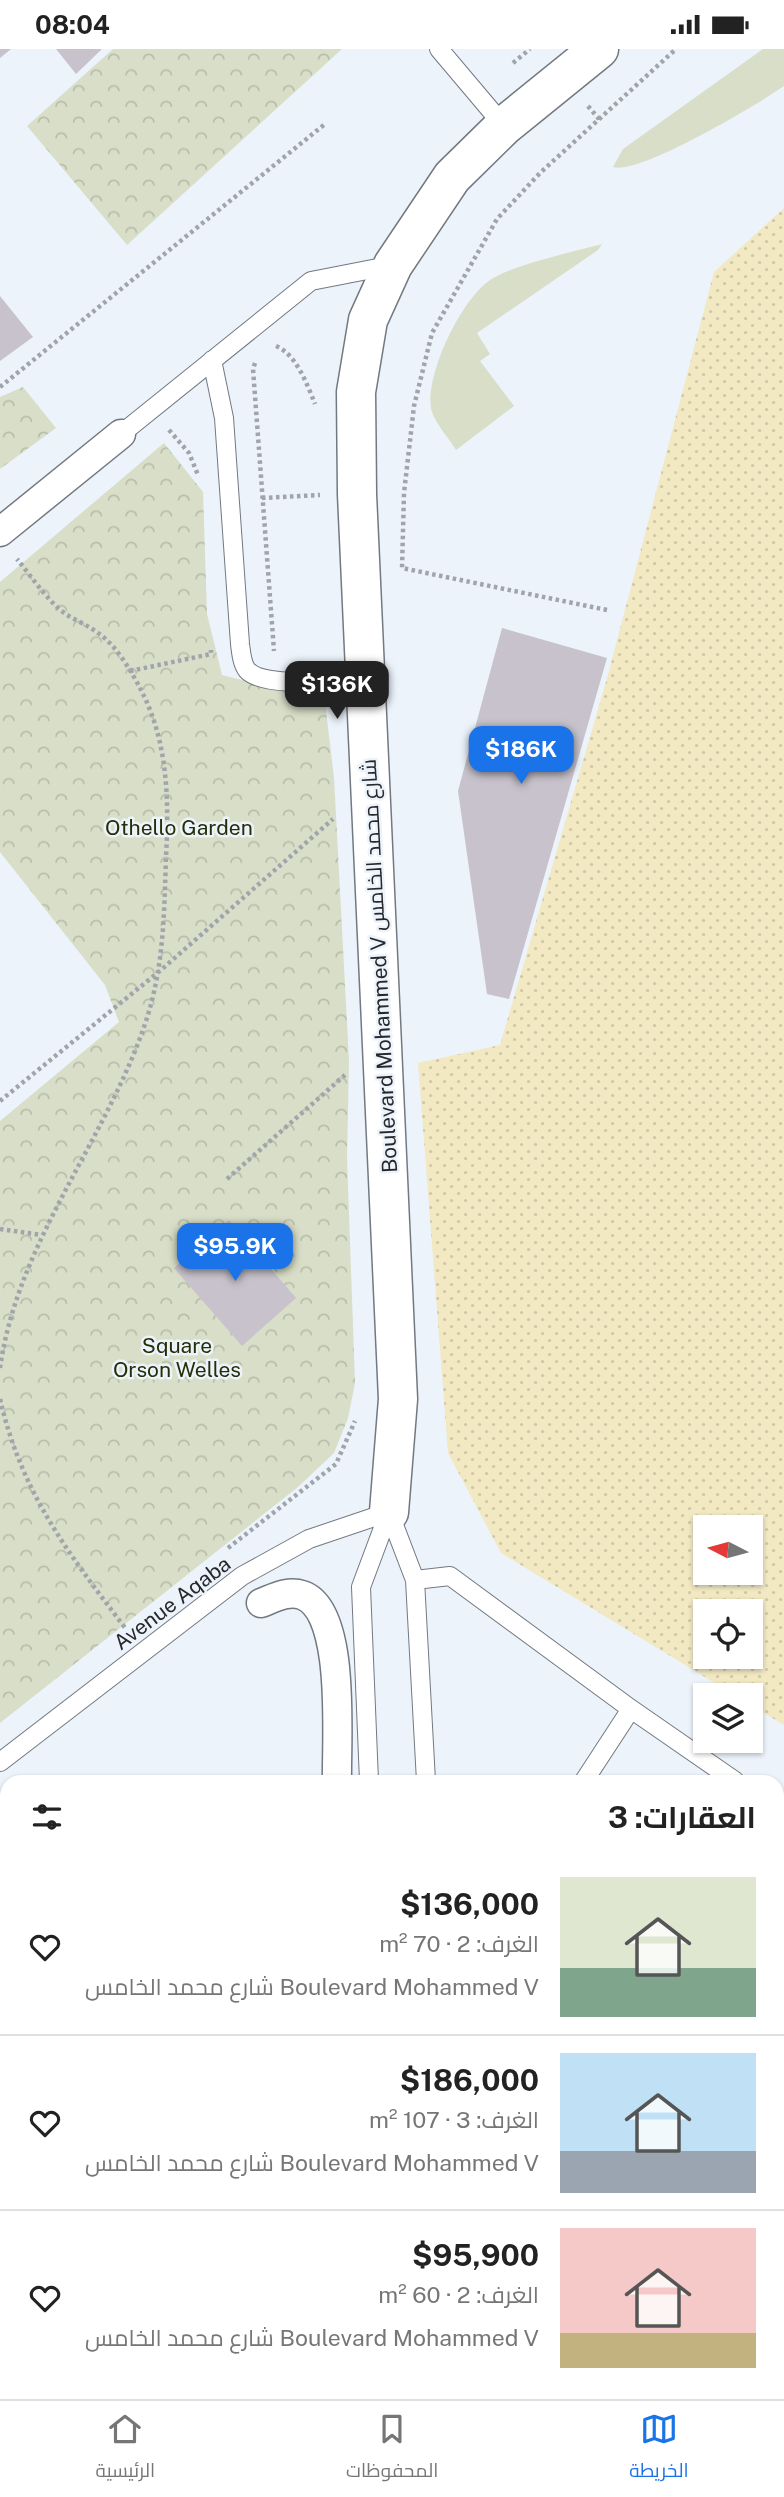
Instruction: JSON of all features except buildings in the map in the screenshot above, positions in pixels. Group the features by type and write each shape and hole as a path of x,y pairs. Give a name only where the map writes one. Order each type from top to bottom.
{"street":[{"name":"Boulevard Mohammed V شارع محمد الخامس","path":"388,1511 398,1399 357,494 356,392 368,320 393,265 452,177 504,126 598,49"},
{"path":"4,541 121,434"},
{"path":"261,1603 287,1593 304,1595 326,1616 335,1647 337,1775"}],"lane":[{"path":"439,49 504,126"},
{"path":"121,434 311,281 393,265"},
{"path":"212,360 224,418 240,644 245,669 255,676 273,681 366,680"},
{"path":"388,1511 415,1580 426,1775"},
{"path":"369,1775 361,1587 388,1511"},
{"name":"Avenue Aqaba","path":"0,1762 242,1576 309,1539 388,1511"},
{"path":"415,1580 450,1576 631,1709 726,1775"},
{"path":"588,1775 631,1709"}],"path":[{"path":"513,63 530,49"},
{"path":"607,610 402,568 404,493 414,406 432,333 497,219 540,173 676,49"},
{"path":"0,387 325,124"},
{"path":"158,438 168,429 189,453 201,482"},
{"path":"0,1368 4,1337 41,1235 114,1099 145,1025 161,970 169,808 161,737 142,691 130,671 99,633 75,622 57,607 4,541"},
{"path":"17,558 27,550"},
{"path":"130,671 211,654 210,642"},
{"path":"0,1101 161,970 340,812 371,812"},
{"path":"227,1179 352,1069"},
{"path":"0,1229 41,1235"},
{"path":"0,1399 22,1466 61,1544 145,1652"},
{"path":"226,1550 337,1464 358,1409"},
{"path":"126,1629 136,1621"}],"green space":[{"path":"113,49 342,49 127,245 27,126"},
{"path":"763,49 784,49 784,86 726,122 672,150 627,167 613,167 623,149"},
{"path":"602,244 598,250 477,333 490,354 480,361 514,406 456,450 432,413 431,393 440,357 457,320 468,304 490,280 512,269"},
{"path":"23,387 56,428 0,469 0,397"},
{"path":"164,443 203,492 207,614 222,675 324,694 334,778 349,1061 347,1158 355,1383 348,1418 334,1453 298,1487 0,1723 0,1121 119,1022 105,985 0,852 0,582"}],"sand":[{"path":"784,208 784,1725 763,1712 763,1683 715,1683 501,1553 448,1453 418,1063 500,1045 606,682 714,272"}],"park label":[{"name":"Othello Garden","path":"179,827"},
{"name":"Square Orson Welles","path":"177,1357"}]}
